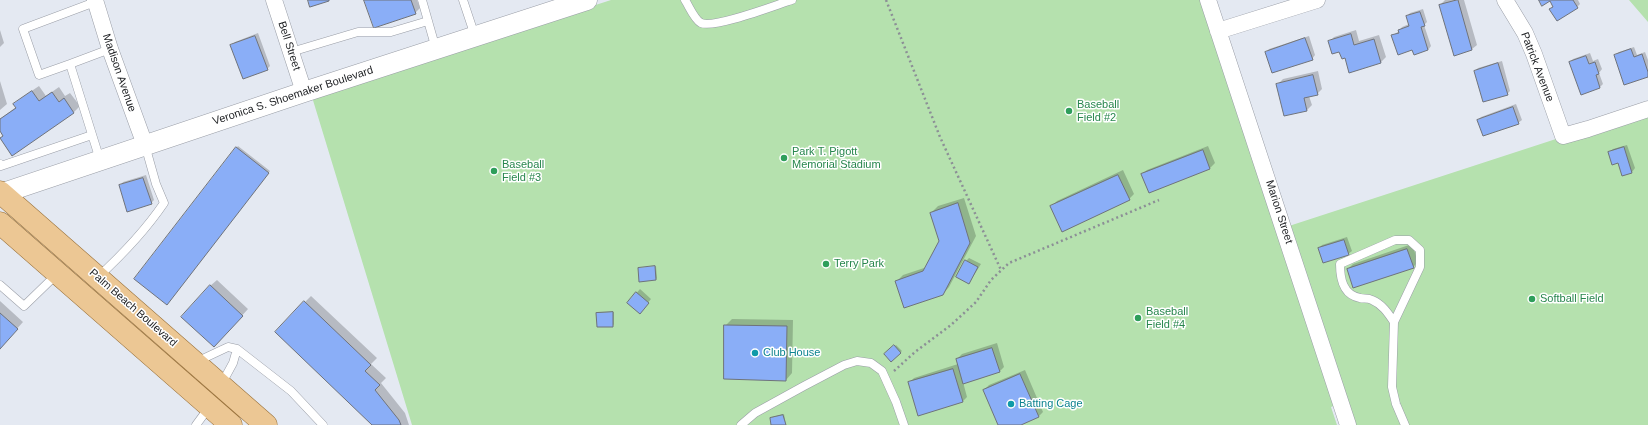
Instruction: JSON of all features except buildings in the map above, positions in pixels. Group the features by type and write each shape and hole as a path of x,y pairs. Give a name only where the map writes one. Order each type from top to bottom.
{"main road":[{"name":"Palm Beach Boulevard","path":"1,193 266,425"},
{"path":"0,223 231,425"},
{"path":"193,392 211,400 239,425"}],"street":[{"name":"Bell Street","path":"274,0 304,92"},
{"name":"Veronica S. Shoemaker Boulevard","path":"1,193 587,0"},
{"name":"Marion Street","path":"1208,0 1348,425"},
{"path":"1218,32 1317,0"},
{"name":"Patrick Avenue","path":"1505,0 1525,33 1534,54 1562,136 1588,129 1648,108"},
{"name":"Madison Avenue","path":"95,1 110,49 144,145"}],"lane":[{"path":"422,0 436,49"},
{"path":"463,0 475,36"},
{"path":"685,0 699,22 706,25 722,22 792,0"},
{"path":"95,1 23,29 39,75 110,49"},
{"path":"291,52 358,32 391,32 428,21"},
{"path":"70,64 100,160"},
{"path":"0,164 1,166 92,135"},
{"path":"98,277 122,255 153,220 164,203 156,184 144,145"},
{"path":"1394,322 1385,309 1378,303 1371,299 1359,298 1349,293 1342,284 1340,264 1395,240 1409,240 1420,250 1420,267 1394,322 1392,387 1396,404 1405,425"},
{"path":"0,285 24,306 57,273"},
{"path":"195,362 228,347 237,349 291,391 323,425"},
{"path":"220,385 233,363 237,349"},
{"path":"741,425 755,414 844,365 857,361 871,363 882,371 896,402 904,425"},
{"path":"196,425 210,406"}],"path":[{"path":"886,0 940,137 1001,270"},
{"path":"886,378 915,352 951,325 976,302 991,280 1009,263 1159,200"}],"green space":[{"name":"Terry Park","path":"611,0 1205,0 1339,404 1331,407 1337,425 412,425 312,97"},
{"path":"1629,0 1648,0 1648,22"},
{"path":"1648,109 1648,425 1354,425 1289,226"}],"place":[{"name":"Baseball Field #2","path":"1069,111"},
{"name":"Park T. Pigott Memorial Stadium","path":"784,158"},
{"name":"Baseball Field #3","path":"494,171"},
{"name":"Terry Park","path":"826,264"},
{"name":"Softball Field","path":"1532,299"},
{"name":"Baseball Field #4","path":"1138,318"},
{"name":"Club House","path":"755,353"},
{"name":"Batting Cage","path":"1011,404"}]}
